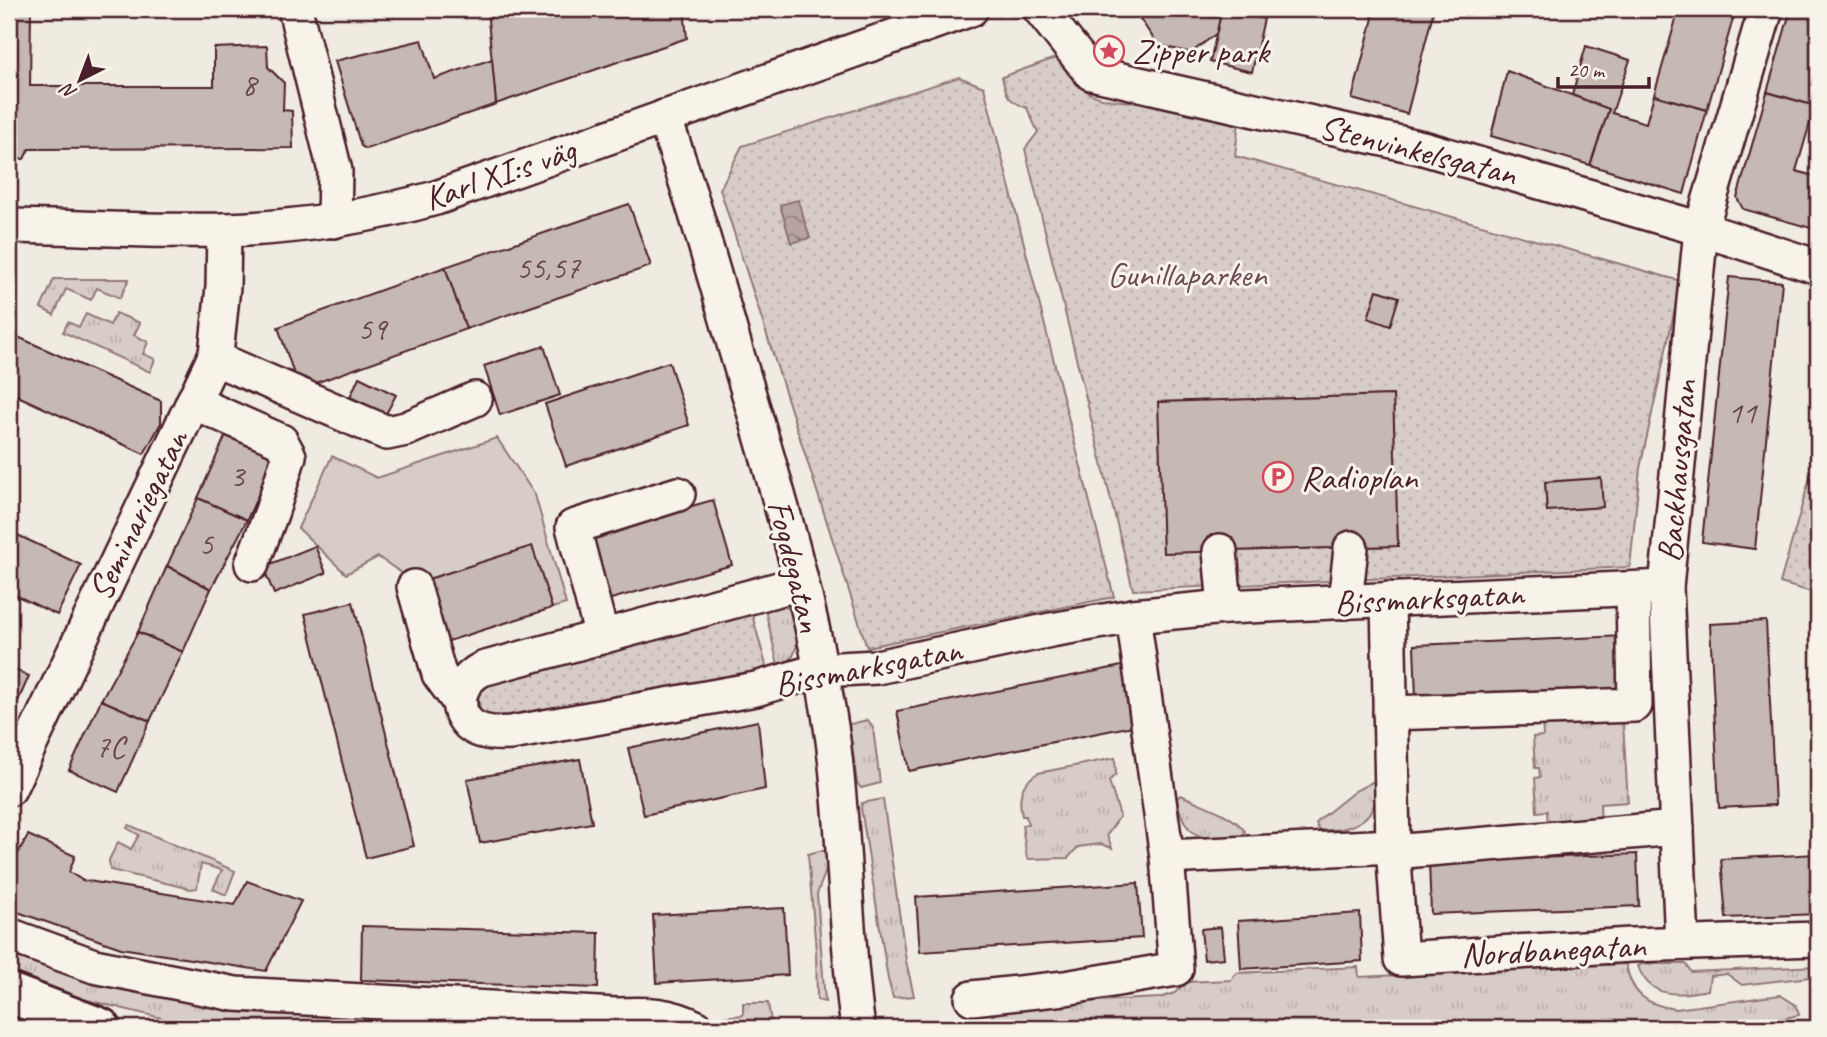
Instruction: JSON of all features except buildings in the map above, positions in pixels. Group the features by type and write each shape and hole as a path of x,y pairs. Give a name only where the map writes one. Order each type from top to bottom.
{"highway":[{"path":"9,993 101,1028"}],"street":[{"path":"295,9 335,171 334,221"},
{"name":"Karl XI:s väg","path":"9,226 224,230 334,221 382,213 436,198 971,9"},
{"name":"Stenvinkelsgatan","path":"1040,9 1091,73 1423,148 1701,229 1818,267"},
{"name":"Backhausgatan","path":"1682,943 1667,587 1701,229 1766,9"},
{"name":"Fogdegatan","path":"664,117 688,181 764,445 801,583 820,670 832,735 858,1028"},
{"name":"Seminariegatan","path":"9,789 214,358 223,288 224,230"},
{"path":"214,358 387,433 406,429 475,399"},
{"path":"193,401 281,441 289,456 252,564"},
{"path":"602,636 573,527 678,494"},
{"path":"1345,602 1351,548"},
{"path":"1220,551 1225,607"},
{"path":"460,703 464,682 470,675 482,669 801,583"},
{"path":"414,586 439,674 460,703"},
{"name":"Bissmarksgatan","path":"460,703 469,724 495,734 512,733 756,689 820,670 877,667 1051,630 1133,616 1225,607 1667,587"},
{"path":"1391,713 1635,705 1633,589"},
{"name":"Nordbanegatan","path":"1388,600 1393,849 1401,959 1682,943 1818,939"},
{"path":"972,999 1065,988 1176,968 1167,858 1133,616"},
{"path":"1167,858 1393,849 1677,828"},
{"path":"9,935 94,966 235,994 616,1015 658,1014 681,1020 697,1028"}],"green space":[{"name":"Gunillaparken","path":"1058,57 1068,74 1090,94 1116,100 1173,105 1239,121 1235,156 1681,281 1640,468 1630,567 1133,590 1025,149 1038,132 1027,108 1009,97 1002,77","holes":["1377,290 1380,322 1368,318","1393,395 1398,546 1163,553 1159,402","1601,478 1602,507 1547,511 1545,482"]},
{"name":"Gunillaparken","path":"959,77 984,87 1114,597 867,647 720,189 742,146"},
{"path":"54,279 129,279 120,298 97,288 91,300 66,289 54,315 41,308"},
{"path":"116,313 140,323 134,335 148,342 143,354 155,359 150,372 63,332 68,322 79,327 86,314 110,325"},
{"path":"497,438 535,495 566,604 552,608 532,546 416,583 378,557 346,574 298,528 332,456 377,478"},
{"path":"1818,449 1818,594 1780,583"},
{"path":"778,601 794,613 797,629 795,652 779,669 764,605"},
{"path":"751,611 769,676 505,725 481,715 478,697 486,681"},
{"path":"1613,713 1623,723 1628,802 1600,804 1601,825 1548,829 1547,811 1537,812 1535,778 1540,777 1539,768 1535,768 1533,737 1543,736 1542,718"},
{"path":"868,720 873,728 880,783 861,788 857,783 849,727 850,724"},
{"path":"1115,758 1116,774 1109,781 1120,816 1107,835 1112,848 1101,844 1078,847 1068,858 1027,859 1022,825 1028,824 1026,816 1022,816 1020,803 1027,781 1038,773"},
{"path":"1372,782 1377,784 1376,796 1368,815 1352,826 1319,830 1316,824 1320,819 1355,791"},
{"path":"1181,795 1232,819 1245,831 1244,835 1212,838 1196,834 1190,830 1182,816 1177,798"},
{"path":"883,799 906,961 914,996 893,998 861,808 862,803"},
{"path":"129,825 235,871 226,895 213,889 222,870 201,864 197,888 191,889 110,870 109,860 118,842 131,849 139,835 127,828"},
{"path":"826,851 828,865 817,894 825,1002 817,1000 808,854"},
{"path":"9,953 79,976 149,993 221,1005 365,1019 584,1028 203,1028 83,999 9,970"},
{"path":"1626,964 1636,990 1648,1001 1665,1007 1676,1009 1780,995 1796,1005 1799,1015 1765,1022 1677,1028 972,1028 987,1021 999,1010 1160,998 1175,993 1185,982 1231,980 1237,973 1358,967 1359,977"},
{"path":"1686,964 1691,972 1818,966 1818,976 1742,985 1727,974 1710,976 1708,990 1676,994 1658,990 1650,985 1638,966"},
{"path":"743,1003 768,1003 772,1028 727,1028 710,1018 743,1015"}],"water":[{"path":"798,200 810,238 791,243 780,205"}],"place":[{"name":"Zipper park","path":"1109,51"},
{"name":"Radioplan","path":"1278,477"}]}
